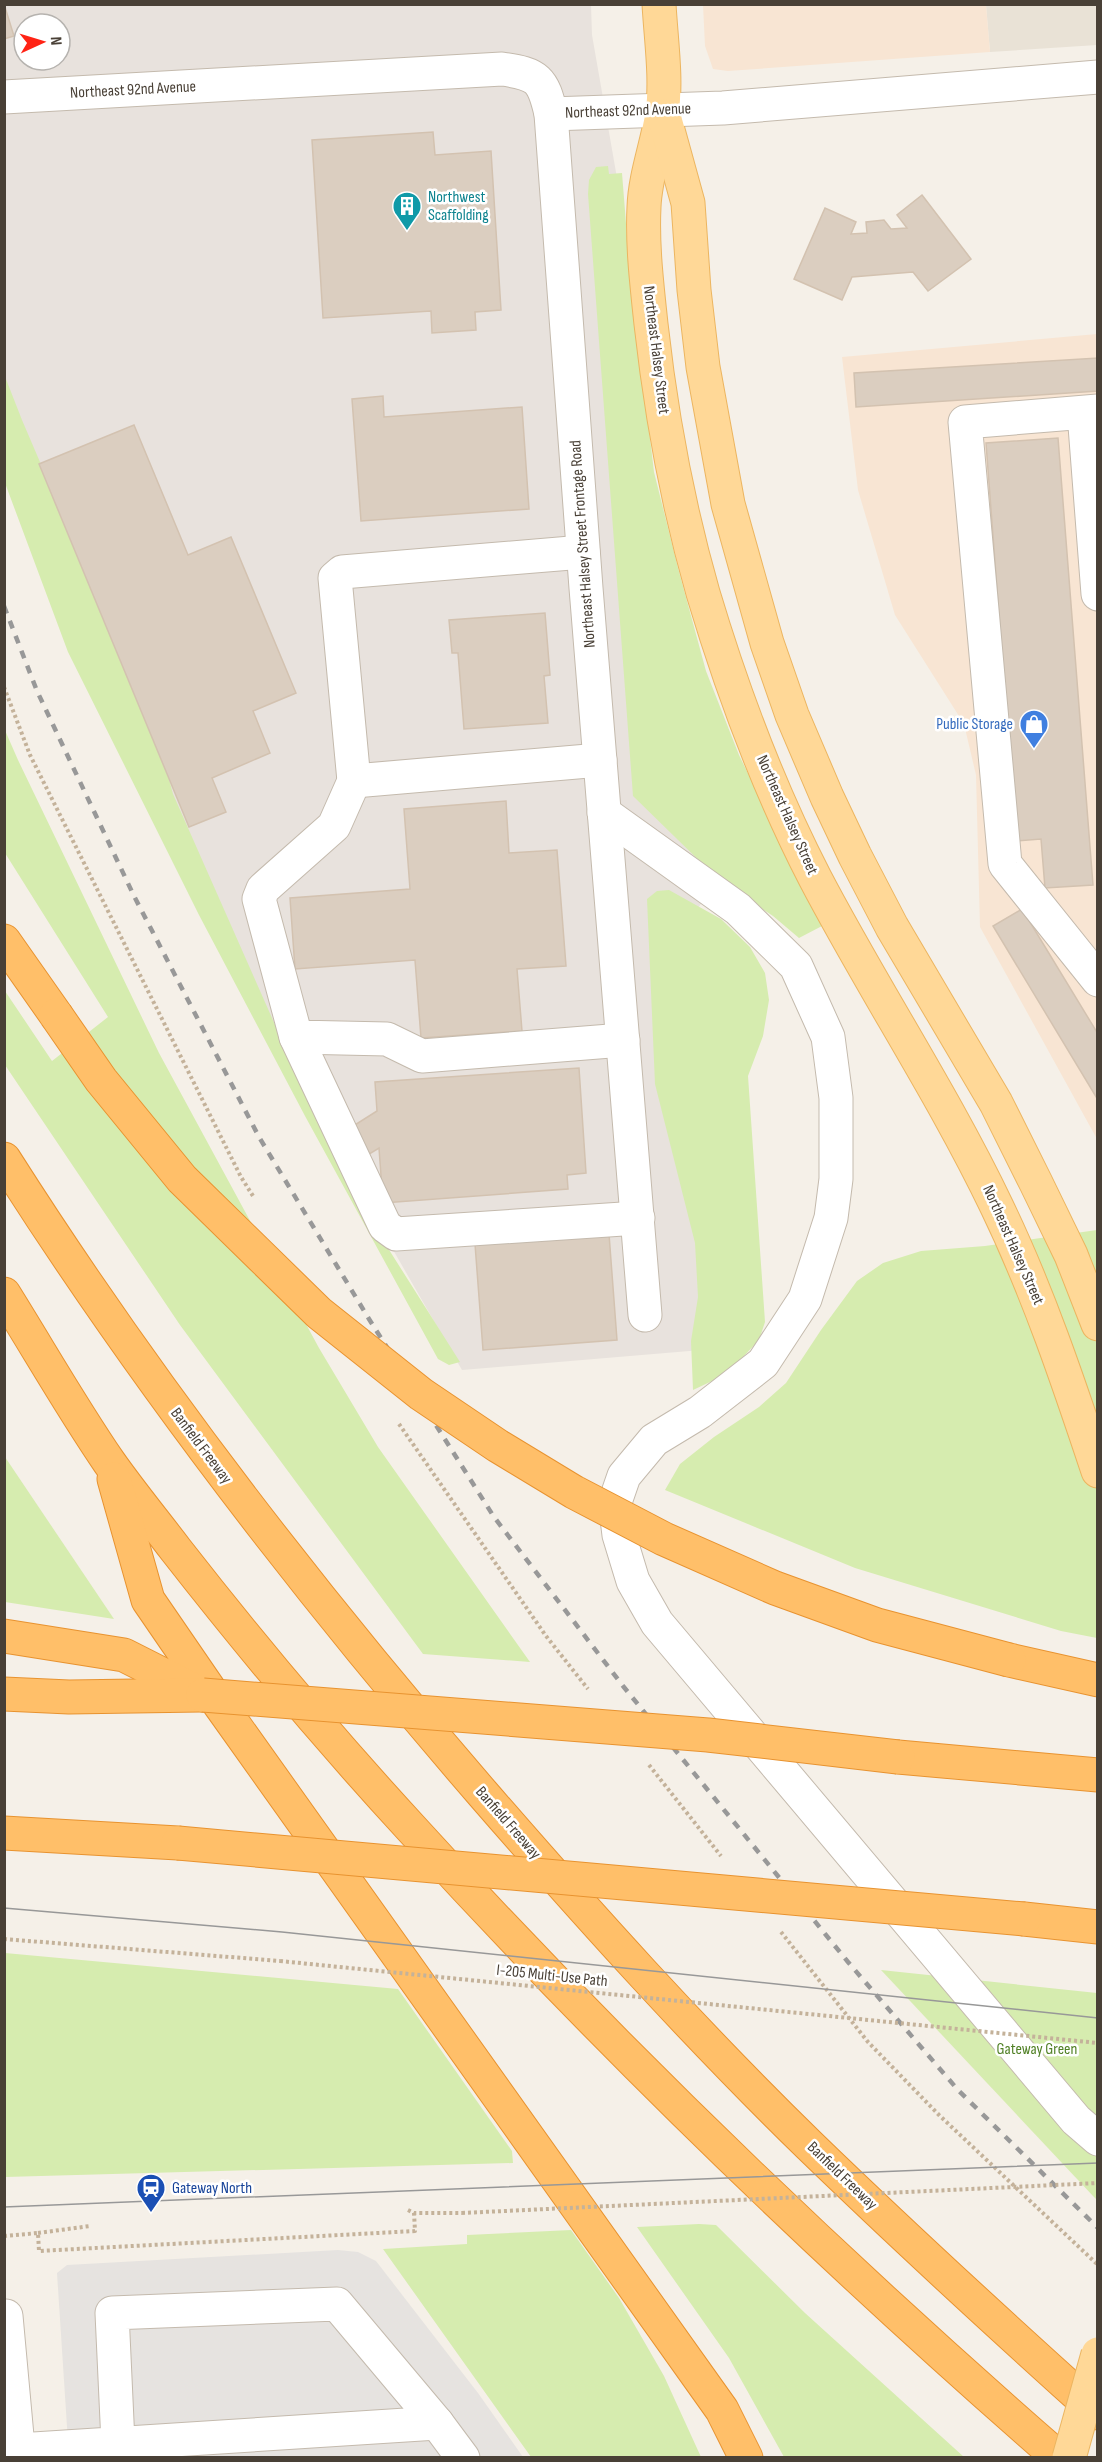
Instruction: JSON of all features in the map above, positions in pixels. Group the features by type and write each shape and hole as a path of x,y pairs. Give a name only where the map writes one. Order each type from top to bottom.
{"highway":[{"path":"4,941 101,1080 182,1179 319,1313 431,1401 498,1446 574,1492 664,1539 775,1587 877,1625 1009,1660 1098,1680"},
{"name":"Banfield Freeway","path":"4,1159 113,1323 203,1450 357,1645 511,1826 618,1947 806,2142 942,2271 1098,2413"},
{"path":"4,1294 109,1463 210,1593 289,1690 471,1894 759,2184 958,2370 1059,2457"},
{"path":"109,1463 148,1600 722,2410 746,2457"},
{"path":"15,1637 124,1655 203,1695"},
{"path":"4,1694 69,1697 203,1695 708,1735 898,1757 1098,1775"},
{"path":"4,1833 178,1843 1098,1928"},
{"path":"722,2410 727,2457"}],"main road":[{"name":"Northeast Halsey Street","path":"659,4 662,111 644,204 647,283 657,373 666,425 703,591 755,744 784,814 814,876 953,1122 1000,1214 1028,1274 1057,1347 1098,1471"},
{"name":"Northeast Halsey Street","path":"662,111 688,202 694,290 704,367 728,504 767,643 792,716 827,797 892,927 996,1103 1071,1256 1098,1324"},
{"path":"1069,2457 1098,2354"}],"street":[{"name":"Northeast 92nd Avenue","path":"4,97 502,69 533,76 545,90 551,114 723,108 1098,77"},
{"name":"Northeast Halsey Street Frontage Road","path":"551,114 583,552 645,1315"},
{"path":"1098,594 1090,412 965,422 1005,864 1098,980"},
{"path":"583,552 342,572 335,578 354,782 334,826 262,889 259,898 296,1037 385,1226 396,1234 638,1218"},
{"path":"354,782 600,760"},
{"path":"604,813 738,909 796,966 828,1037 836,1098 836,1179 831,1218 805,1299 763,1363 700,1412 654,1440 624,1476 615,1502 619,1536 633,1581 657,1623 1076,2120 1098,2139"},
{"path":"296,1037 387,1039 422,1056 623,1040"},
{"path":"118,2443 112,2313 337,2304 437,2422 463,2457"},
{"path":"6,2316 18,2454 118,2443 437,2422"}],"path":[{"path":"4,687 30,755 135,968 241,1177 254,1197"},
{"path":"392,1414 546,1636 590,1691"},
{"path":"648,1765 722,1857"},
{"path":"780,1931 876,2050 939,2115 1098,2265"},
{"name":"I-205 Multi-Use Path","path":"4,1939 280,1961 1098,2043"},
{"path":"408,2210 414,2213 462,2213 1098,2183"},
{"path":"38,2234 39,2252 380,2233 415,2231 414,2213"},
{"path":"4,2236 38,2234 90,2226"}],"shaded area":[{"path":"4,5 591,5 592,35 617,178 644,427 680,606 761,816 696,911 737,1347 462,1370 330,1140 161,800 5,404"},
{"path":"703,5 986,5 990,52 728,71 713,69 705,46"},
{"path":"986,5 1097,5 1097,45 990,52"},
{"name":"Public Storage","path":"1097,334 1097,1139 980,927 976,775 964,724 895,615 858,490 842,357"},
{"path":"338,2250 358,2252 376,2261 478,2393 523,2457 69,2457 57,2273 67,2265"}],"green space":[{"path":"608,166 609,174 622,173 629,261 654,472 706,671 739,755 822,926 799,938 773,916 719,880 633,796 588,194 589,180 596,167"},
{"path":"4,374 157,735 173,794 314,1113 374,1226 460,1362 449,1365 438,1359 305,1116 199,915 68,652 5,483"},
{"path":"4,728 159,1053 319,1348 378,1447 530,1662 423,1654 180,1325 5,1065 5,991 52,1061 108,1017 5,853"},
{"path":"669,890 721,919 750,947 765,973 769,1000 763,1036 748,1076 765,1322 759,1340 727,1374 693,1390 691,1341 698,1297 695,1243 655,1084 647,899 657,891"},
{"path":"1097,1230 1097,1638 1061,1631 855,1568 665,1490 680,1464 714,1437 759,1407 786,1383 857,1281 883,1263 921,1251 985,1246"},
{"path":"5,1457 114,1619 5,1602"},
{"path":"5,1953 398,1989 512,2151 513,2163 5,2177"},
{"name":"Gateway Green","path":"881,1970 1097,1993 1097,2200 1093,2196"},
{"path":"716,2225 805,2313 964,2457 784,2457 729,2358 637,2227"},
{"path":"571,2230 619,2298 664,2376 701,2457 531,2457 383,2249 467,2244 467,2235"}],"building":[{"path":"4,4 12,37 4,39"},
{"name":"Northwest Scaffolding","path":"433,132 435,155 491,151 501,310 475,312 476,330 432,333 431,311 323,318 312,140"},
{"path":"922,195 971,259 928,291 913,272 852,277 842,300 794,279 825,208 856,222 851,234 867,233 866,222 884,220 891,229 907,228 897,215"},
{"path":"1098,358 1098,391 856,407 854,373"},
{"path":"383,396 384,417 522,407 529,509 361,521 352,399"},
{"path":"134,425 188,555 231,537 296,693 253,711 270,753 212,778 226,812 189,827 39,464"},
{"path":"1058,438 1093,885 1045,888 1041,839 1016,841 986,443"},
{"path":"545,613 550,675 544,676 548,723 464,729 458,653 452,653 449,620"},
{"path":"506,801 509,853 557,850 566,966 517,969 522,1031 421,1038 415,960 295,969 290,898 410,889 404,809"},
{"path":"1022,909 1098,1034 1098,1100 993,926"},
{"path":"579,1068 586,1173 567,1175 568,1189 383,1203 379,1148 366,1156 350,1128 377,1111 375,1082"},
{"path":"609,1234 617,1340 483,1350 475,1244"}],"tram line":[{"path":"4,1908 282,1932 1098,2018"},
{"path":"4,2207 1098,2163"}],"railway":[{"path":"4,606 37,691 134,896 259,1137 369,1319 494,1517 623,1686 848,1962 958,2090 1098,2228"}],"place":[{"name":"Northwest Scaffolding","path":"407,232"},
{"name":"Public Storage","path":"1034,750"},
{"name":"Gateway North","path":"151,2214"}]}
